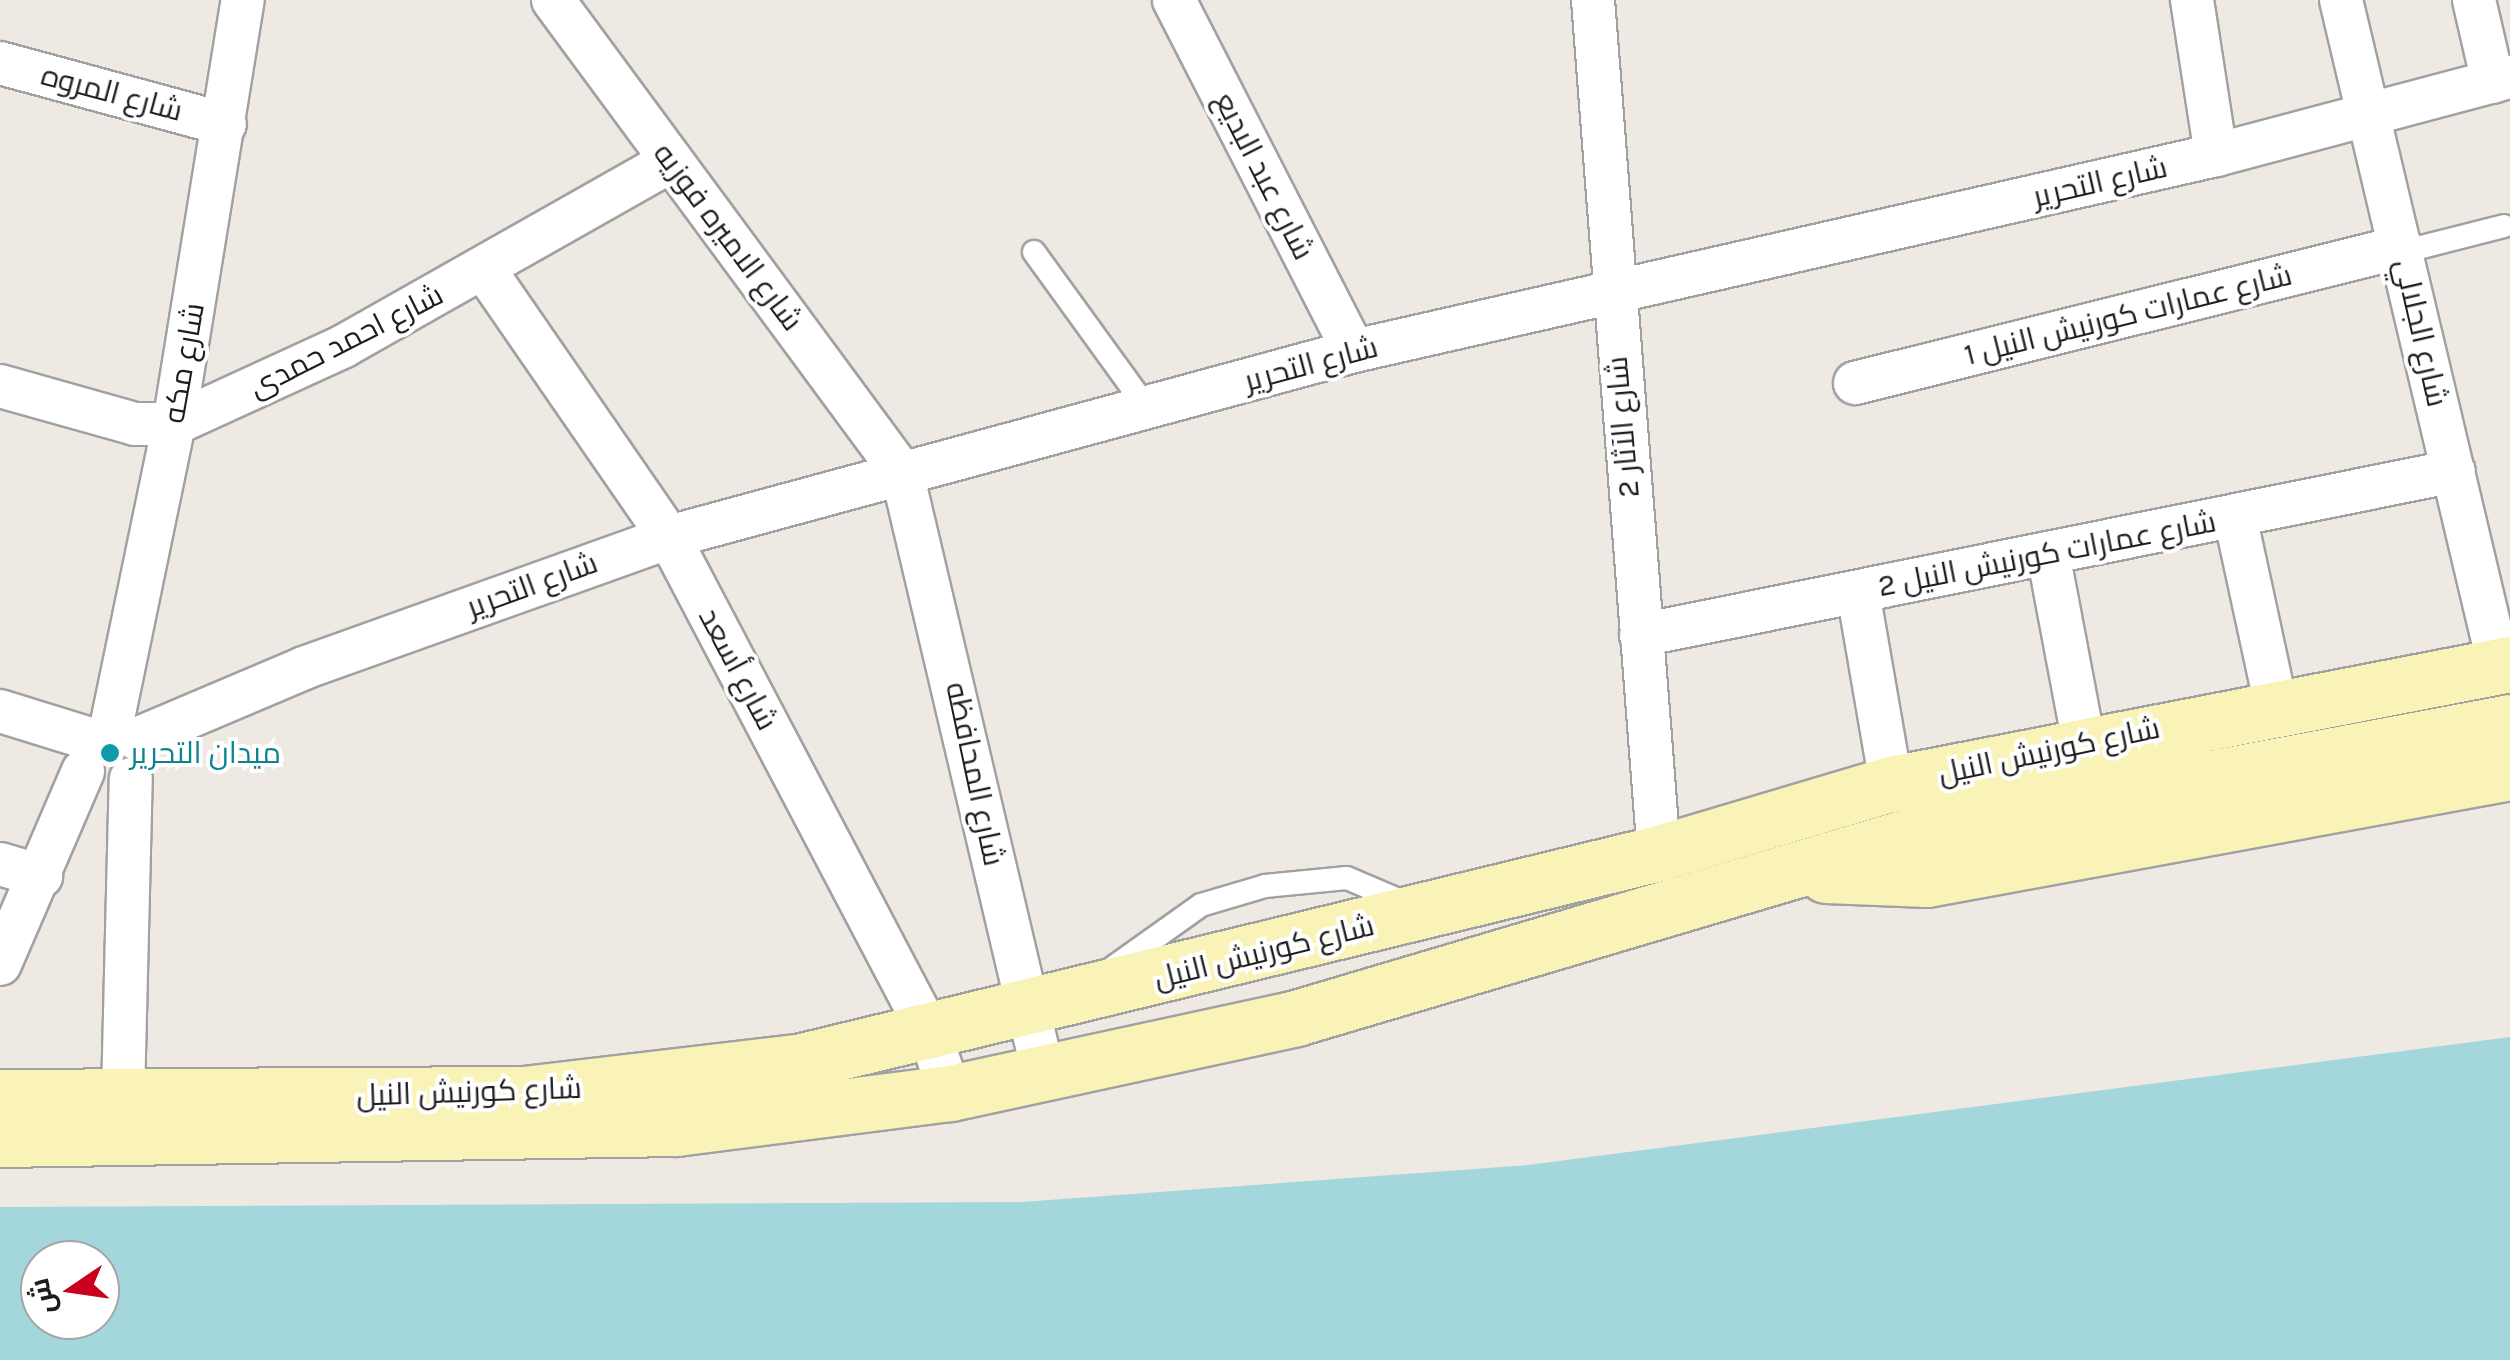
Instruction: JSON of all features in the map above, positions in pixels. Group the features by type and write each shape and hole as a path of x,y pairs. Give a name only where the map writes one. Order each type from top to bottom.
{"main road":[{"name":"شارع كورنيش النيل","path":"0,1097 558,1092 724,1074 1050,1004 1421,912 1659,852 1891,784 2084,742 2505,665"},
{"name":"شارع كورنيش النيل","path":"0,1139 676,1128 950,1093 1044,1076 1296,1018 1535,947 1763,873 1924,832 2510,722"},
{"name":"شارع كورنيش النيل","path":"1763,873 1927,879 2510,772"},
{"path":"1521,887 1535,947"}],"street":[{"name":"شارع مكه","path":"123,1096 109,750 174,424 243,0"},
{"name":"شارع الاميره فوزيه","path":"553,0 902,474"},
{"name":"شارع عبد البديع","path":"1174,0 1354,351"},
{"path":"1562,0 1594,15"},
{"path":"2192,0 2216,155"},
{"name":"شارع الجلالي","path":"2340,0 2505,665"},
{"path":"2474,0 2502,80"},
{"name":"شارع الآثار 2","path":"1594,15 1612,294 1659,852"},
{"name":"شارع المروه","path":"0,63 225,124"},
{"name":"شارع التحرير","path":"109,750 304,668 670,537 1354,351 2216,155 2502,80"},
{"name":"شارع احمد حمدى","path":"174,424 484,268 671,161"},
{"name":"شارع عمارات كورنيش النيل 1","path":"1855,383 2402,250"},
{"name":"شارع أسعد","path":"484,268 670,537 929,1032 950,1093"},
{"path":"0,386 135,424 174,424"},
{"name":"شارع عمارات كورنيش النيل 2","path":"1640,635 2454,471"},
{"name":"شارع المحافظه","path":"902,474 1050,1004 1044,1076"},
{"path":"2235,516 2276,706"},
{"path":"2048,553 2084,742"},
{"path":"1858,592 1891,784"},
{"path":"0,711 109,750 41,876 0,964"},
{"path":"0,864 41,876"}],"lane":[{"path":"2402,250 2504,226"},
{"path":"1034,252 1147,408"}],"water":[{"path":"2510,1037 2510,1360 0,1360 0,1207 1022,1202 1528,1165"}],"place":[{"name":"ميدان التحرير","path":"110,753"}]}
